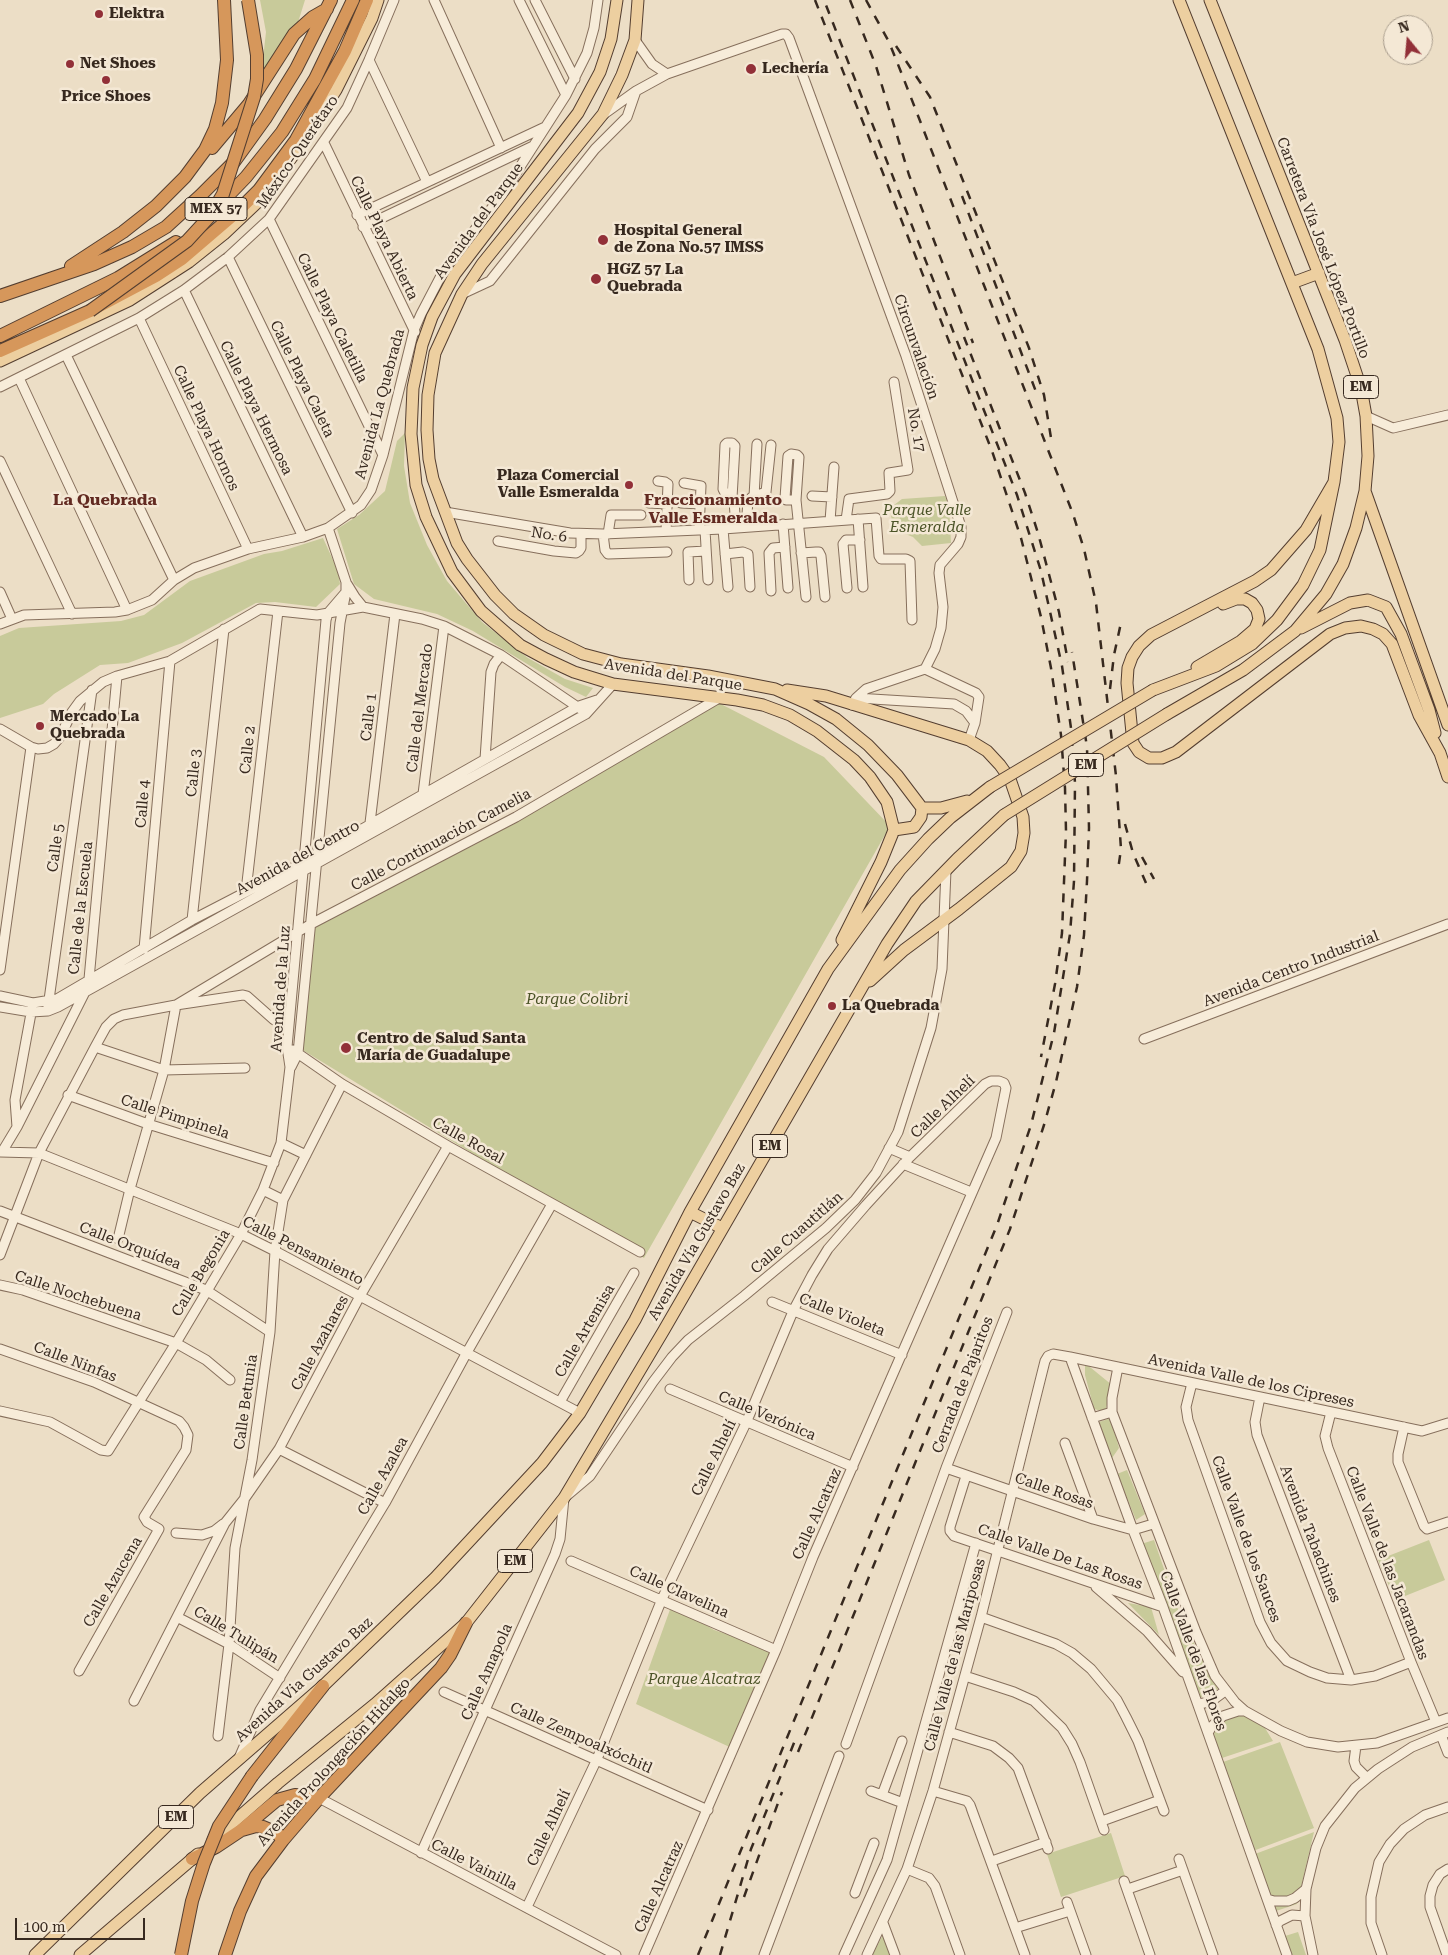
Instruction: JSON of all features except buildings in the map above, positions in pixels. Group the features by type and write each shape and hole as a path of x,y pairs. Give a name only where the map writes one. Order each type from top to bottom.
{"highway":[{"path":"185,177 205,150 220,116 227,60 224,0"},
{"path":"90,311 187,241 210,216 223,194 254,97 257,79 257,55 248,0"},
{"name":"MEX 57","path":"0,336 118,278 176,243 211,214 246,177 282,132 315,80 353,0"},
{"path":"0,351 90,311 141,285 182,259 214,233 259,190 296,140 328,84 345,51 367,0"},
{"path":"47,281 140,220 185,177 249,104 294,34 328,3"},
{"name":"MEX 57","path":"0,296 94,264 132,247 166,227 234,162 265,119 296,69 328,3"},
{"path":"0,357 24,350"},
{"name":"Avenida Prolongación Hidalgo","path":"225,1955 240,1911 256,1876 283,1840 319,1798 441,1668 450,1655 466,1623"},
{"path":"181,1955 192,1901 219,1826 252,1776 323,1686"},
{"path":"192,1859 216,1847 240,1831 277,1800 295,1794 319,1798"},
{"path":"240,1831 256,1826 263,1827 277,1833 283,1840"}],"main road":[{"path":"0,361 130,300 189,262 224,234 262,198 300,146 336,90 372,18 378,0"},
{"name":"Avenida del Parque","path":"617,0 611,39 600,72 578,113 450,271 432,317 422,345 413,388 411,434 412,461 416,485 426,517 452,572 481,611 520,644 574,672 613,684 763,705 790,715 817,731 854,760 870,777 887,802 894,830"},
{"name":"Avenida del Parque","path":"638,0 635,40 622,75 604,114 482,264 462,294 435,353 428,395 427,430 433,480 457,543 489,588 514,614 544,635 583,654 621,664 708,676 775,689 809,704 836,720 868,745 893,770 922,808"},
{"name":"EM","path":"1179,0 1318,349 1337,418 1339,442 1334,482 1320,550 1303,586 1277,620 1252,644 1216,666 1180,678"},
{"name":"Carretera Vía José López Portillo","path":"1004,815 1167,714 1243,670 1295,631 1326,594 1343,564 1356,528 1365,491 1368,456 1366,416 1361,388 1319,273 1210,0"},
{"path":"1292,283 1319,273"},
{"path":"1334,482 1306,530 1271,570 1255,582 1151,635 1139,646 1128,668 1127,683 1133,743 1139,752 1149,758 1162,758 1176,752 1330,634 1345,628 1361,626 1383,634 1392,644 1419,715 1440,753 1448,762"},
{"path":"1365,491 1448,725"},
{"path":"1180,678 1241,641 1255,629 1259,619 1257,610 1252,603 1245,599 1236,599 1202,614 1189,615"},
{"path":"1295,631 1350,604 1368,600 1386,607 1401,634 1429,710 1448,777"},
{"name":"Avenida Vía Gustavo Baz","path":"580,1413 635,1320 690,1212 828,968 900,870 928,839 990,787 1153,690 1180,678"},
{"path":"775,689 813,693 854,701 969,740 987,751 1000,765 1010,780 1023,817 1024,832 1021,851 1011,866 959,910 904,950 861,989"},
{"path":"828,968 881,862 894,830 914,827 921,817 922,808 941,808 974,799"},
{"name":"Avenida Vía Gustavo Baz","path":"564,1498 660,1338 886,944 916,901 1004,815"},
{"path":"690,1212 722,1228"},
{"name":"Avenida Via Gustavo Baz","path":"35,1955 200,1793 323,1686 442,1571 542,1463 580,1413"},
{"name":"EM","path":"80,1955 278,1783 375,1704 466,1623 564,1498"}],"street":[{"name":"México-Querétaro","path":"0,387 139,318 184,290 228,256 270,219 347,108 370,60 394,0"},
{"path":"434,0 501,148"},
{"path":"518,0 566,95"},
{"path":"535,0 574,79"},
{"name":"Avenida La Quebrada","path":"0,624 24,615 127,610 152,600 174,580 203,564 248,549 303,537 328,528 352,513 368,497 383,455 414,330 433,288 450,271 502,195 566,95 587,53 594,28 598,0"},
{"name":"Circunvalación","path":"667,74 782,34 786,34 793,47 906,356 961,527 961,537 958,544 940,566 939,573 943,607 941,628 935,649 925,669"},
{"path":"604,114 636,91 667,74 652,64 635,40"},
{"path":"370,60 427,182"},
{"name":"Avenida del Parque","path":"462,294 490,281 595,149 627,117 636,91"},
{"path":"357,215 545,127"},
{"name":"Calle Playa Abierta","path":"324,143 357,215 422,345"},
{"path":"363,227 534,146"},
{"name":"Calle Playa Caletilla","path":"270,219 383,455"},
{"name":"Calle Playa Caleta","path":"228,256 352,513"},
{"name":"Calle Playa Hermosa","path":"184,290 303,537"},
{"name":"Calle Playa Hornos","path":"139,318 248,549"},
{"path":"66,355 174,580"},
{"path":"20,378 127,610"},
{"name":"No. 17","path":"846,520 849,499 887,494 890,491 889,473 908,470 894,382"},
{"path":"1366,416 1393,428 1448,415"},
{"path":"732,498 722,489 725,445 727,443 732,443 735,446 732,498 735,506 736,528"},
{"path":"754,496 757,444"},
{"path":"746,527 748,501 754,496 766,492 771,445"},
{"path":"796,500 786,500 785,498 788,456 791,454 799,457 796,500 806,597"},
{"path":"0,461 72,614"},
{"path":"830,521 834,467"},
{"path":"658,481 668,484 666,532"},
{"path":"684,483 701,486 702,530 708,580"},
{"path":"812,496 832,497"},
{"path":"681,502 701,504"},
{"path":"649,503 667,504"},
{"path":"445,512 581,534 723,529 876,518 879,556 881,559 906,559 910,561 912,620"},
{"path":"641,515 611,515 606,534 605,550 608,554 667,552"},
{"path":"858,519 864,587"},
{"path":"784,524 788,588"},
{"name":"Avenida de la Luz","path":"290,1067 298,1053 346,592 346,582 328,528"},
{"path":"723,529 728,586"},
{"name":"No. 6","path":"498,541 576,553 581,548 581,534"},
{"path":"847,588 843,544 846,540 860,540"},
{"path":"772,591 769,552 773,548 785,546"},
{"path":"688,580 688,552 706,551"},
{"path":"725,554 743,552 748,554 750,587"},
{"path":"801,553 816,552 821,556 825,597"},
{"path":"346,582 354,597 363,607"},
{"path":"0,592 12,619"},
{"path":"328,613 346,592"},
{"path":"0,730 31,747 47,748 60,737 72,712 80,701 103,682 117,676 170,661 260,609 310,615 363,607 422,619 444,626 501,655 583,710"},
{"name":"Calle 2","path":"246,891 278,611"},
{"name":"Avenida de la Luz","path":"290,1067 287,1047 328,613"},
{"name":"Calle 1","path":"370,823 395,614"},
{"name":"Calle del Mercado","path":"423,794 444,626"},
{"name":"Calle 3","path":"192,920 224,629"},
{"path":"485,759 491,672 501,655"},
{"name":"Calle 4","path":"144,949 170,661"},
{"path":"854,701 866,689 925,669 976,693 980,701 969,740"},
{"name":"Calle de la Escuela","path":"17,1127 85,992 89,979 117,676"},
{"name":"Avenida del Centro","path":"0,1007 48,1006 85,992 583,710 600,698 613,684"},
{"name":"Calle 5","path":"48,1006 92,690"},
{"name":"Calle Continuación Camelia","path":"176,1005 311,924 516,817 719,698"},
{"path":"854,701 954,704 966,711 975,723"},
{"name":"Avenida del Centro","path":"317,859 370,823 485,759 583,710"},
{"path":"0,970 31,747"},
{"name":"Avenida del Centro","path":"48,1006 89,979 192,920 246,891 303,867"},
{"name":"Calle Cuautitlán","path":"564,1498 590,1476 672,1357 688,1340 826,1228 855,1200 871,1180 898,1132 932,1028 942,969 946,870"},
{"name":"Avenida Centro Industrial","path":"1144,1039 1448,924"},
{"name":"Calle Continuación Camelia","path":"0,1255 39,1153 68,1095 106,1027 114,1019 123,1015 176,1005 243,995 248,996 274,1020"},
{"name":"Avenida del Centro","path":"0,996 32,1007"},
{"path":"118,1239 130,1189 164,1070 176,1005"},
{"path":"2,1148 17,1127 15,1100 32,1007"},
{"path":"95,1047 164,1070 245,1068"},
{"name":"Calle Rosal","path":"287,1047 342,1084 448,1146 640,1252"},
{"name":"Calle Begonia","path":"0,1411 50,1422 101,1450 108,1451 176,1343 241,1234 263,1190 281,1143 290,1067"},
{"name":"Calle Alhelí","path":"527,1908 597,1759 662,1599 746,1423 794,1309 812,1274 828,1249 910,1157 985,1084 991,1081 1004,1083"},
{"name":"Calle Alcatraz","path":"644,1955 776,1650 813,1557 996,1138 1005,1092 1004,1083"},
{"name":"Calle Betunia","path":"218,1736 229,1644 235,1548 245,1498 270,1332 275,1251 283,1200 342,1084"},
{"name":"Calle Pimpinela","path":"68,1095 148,1124 274,1163"},
{"path":"281,1143 306,1155"},
{"name":"Calle Azahares","path":"134,1701 226,1523 279,1450 360,1296 448,1146"},
{"name":"Calle Pensamiento","path":"2,1148 39,1153 241,1234 580,1413"},
{"path":"889,1148 910,1157"},
{"path":"903,1164 971,1192"},
{"path":"263,1190 283,1200"},
{"name":"Calle Azalea","path":"238,1760 260,1710 385,1503 466,1354 552,1204"},
{"name":"Calle Orquídea","path":"0,1211 206,1290 270,1332"},
{"name":"Calle Artemisa","path":"560,1402 634,1273"},
{"name":"Calle Nochebuena","path":"0,1285 23,1290 176,1343 206,1360 230,1380"},
{"name":"Calle Violeta","path":"772,1302 794,1309 902,1354"},
{"name":"Cerrada de Pajaritos","path":"846,1744 946,1468 1007,1312"},
{"name":"Calle Ninfas","path":"0,1349 79,1376 179,1421 184,1426 188,1435"},
{"name":"Avenida Valle de los Cipreses","path":"1048,1356 1053,1354 1070,1357 1422,1431 1448,1424"},
{"name":"Calle Valle de las Mariposas","path":"867,1955 907,1869 934,1791 981,1617 1045,1361 1048,1356"},
{"name":"Calle Valle de las Flores","path":"1070,1357 1133,1530 1163,1606 1287,1955"},
{"name":"Calle Valle de las Flores","path":"1118,1367 1112,1398 1112,1412 1202,1646 1215,1676 1225,1690 1245,1711 1281,1731 1307,1742 1338,1747 1356,1746 1396,1737 1448,1718"},
{"name":"Calle Valle de los Sauces","path":"1192,1383 1186,1407 1188,1420 1260,1622 1271,1643 1287,1661 1327,1678 1352,1680 1374,1676 1411,1662"},
{"name":"Calle Verónica","path":"670,1389 853,1467"},
{"name":"Avenida Tabachines","path":"1260,1397 1254,1422 1257,1434 1352,1680"},
{"path":"1092,1418 1112,1412"},
{"name":"Calle Valle de las Jacarandas","path":"1331,1412 1325,1436 1328,1448 1436,1722"},
{"path":"1404,1427 1398,1462 1424,1526 1427,1529 1448,1522"},
{"name":"Calle Azucena","path":"79,1671 159,1529 146,1522 144,1517 186,1450 188,1435"},
{"path":"1065,1443 1094,1519"},
{"path":"279,1450 385,1503"},
{"name":"Calle Rosas","path":"946,1468 1094,1519 1133,1530"},
{"name":"Calle Valle De Las Rosas","path":"966,1476 950,1531 954,1536 1163,1606"},
{"name":"Calle Amapola","path":"421,1853 555,1554 560,1539 564,1498"},
{"name":"Calle Azahares","path":"176,1533 202,1536 226,1523"},
{"path":"1133,1530 1154,1524"},
{"name":"Calle Valle de las Mariposas","path":"844,1955 887,1860 976,1543"},
{"name":"Calle Clavelina","path":"571,1561 776,1650"},
{"path":"1092,1583 1147,1631 1187,1676"},
{"name":"Calle Tulipán","path":"177,1617 229,1644 280,1678"},
{"path":"981,1617 1056,1644 1072,1653 1091,1668 1117,1700 1138,1741 1164,1812"},
{"path":"965,1676 1014,1692 1034,1701 1062,1728 1072,1744 1103,1826 1160,1800"},
{"path":"1198,1704 1210,1702 1221,1696 1225,1690"},
{"name":"Calle Zempoalxóchitl","path":"444,1692 708,1810"},
{"path":"1208,1733 1212,1726 1223,1716 1245,1711"},
{"path":"949,1732 993,1746 1009,1758 1018,1768 1047,1846 992,1861"},
{"path":"1313,1955 1305,1916 1306,1889 1316,1848 1332,1814 1355,1788 1398,1755 1444,1733 1448,1753"},
{"path":"882,1795 902,1741"},
{"path":"1356,1746 1354,1761 1356,1767 1367,1778"},
{"path":"764,1955 840,1756"},
{"path":"871,1791 903,1803"},
{"path":"934,1791 967,1801 970,1805 1025,1955"},
{"name":"Calle Vainilla","path":"319,1798 616,1955"},
{"path":"1382,1955 1371,1923 1371,1898 1379,1862 1390,1844 1404,1829 1425,1815 1448,1807"},
{"path":"855,1893 874,1843"},
{"path":"1179,1859 1213,1955"},
{"path":"907,1869 929,1878 935,1886 960,1955"},
{"path":"1447,1955 1430,1907 1430,1902 1433,1885 1440,1874 1448,1869"},
{"path":"1150,1955 1126,1885 1183,1870"},
{"path":"859,1882 875,1888"},
{"path":"1267,1899 1281,1902 1288,1901 1306,1889"},
{"path":"1067,1902 1086,1955"},
{"path":"1015,1928 1070,1911"},
{"path":"1276,1925 1280,1920 1292,1915 1305,1916"},
{"path":"883,1923 895,1955"}],"green space":[{"path":"260,0 305,0 295,32 258,103 266,32"},
{"path":"405,433 404,466 410,503 427,545 447,581 482,622 528,658 565,679 593,688 586,697 565,687 473,631 437,614 374,599 354,584 337,529 359,515 385,491 397,441"},
{"name":"Parque Valle Esmeralda","path":"945,496 949,506 951,543 922,546 913,537 893,529 890,508 902,499"},
{"path":"323,538 338,571 340,584 316,607 275,602 256,603 182,643 128,663 100,665 54,694 43,704 0,718 0,636 19,628 121,621 144,615 190,581 264,554 282,551"},
{"name":"Parque Colibri","path":"715,701 824,757 890,826 644,1258 296,1046 316,921 476,844"},
{"path":"1085,1363 1112,1385 1105,1412 1094,1409 1085,1375"},
{"path":"1111,1418 1119,1448 1112,1458 1099,1422"},
{"path":"1127,1470 1145,1514 1136,1520 1117,1474"},
{"path":"1154,1540 1181,1618 1173,1621 1141,1544"},
{"path":"1429,1540 1445,1580 1395,1600 1378,1560"},
{"path":"1128,1603 1151,1607 1159,1635"},
{"name":"Parque Alcatraz","path":"672,1604 714,1630 776,1650 734,1749 636,1704"},
{"path":"1183,1622 1218,1689 1200,1698 1173,1625"},
{"path":"1245,1714 1265,1728 1273,1741 1222,1758 1218,1756 1214,1737 1215,1725 1223,1717"},
{"path":"1280,1742 1314,1828 1253,1851 1223,1762"},
{"path":"1314,1832 1297,1904 1276,1911 1255,1854"},
{"path":"1111,1833 1125,1876 1061,1897 1047,1854"},
{"path":"1298,1932 1306,1955 1292,1955 1285,1936"},
{"path":"883,1935 890,1955 872,1955"}],"railway":[{"path":"815,0 992,451 1021,538 1041,617 1061,735 1066,831 1062,933 1055,984 1041,1057"},
{"path":"698,1955 997,1225 1031,1125 1054,1033 1070,934 1074,881 1075,783 1071,728 1062,666 1041,571 1017,495 824,0"},
{"path":"850,0 876,66 909,175 973,343"},
{"path":"866,0 889,42 901,72 1073,514 1084,549 1096,603 1116,776 1121,849 1118,870"},
{"path":"896,46 930,97 1029,348 1044,395 1052,444"},
{"path":"962,196 1038,397"},
{"path":"964,337 1025,493 1038,533 1059,612 1068,662"},
{"path":"1110,689 1114,655 1122,618"},
{"path":"798,1752 1010,1229 1056,1082 1077,987 1084,935 1089,828 1087,747 1072,652"},
{"path":"1125,824 1133,853 1146,883"},
{"path":"1142,857 1154,879"},
{"path":"720,1955 751,1849 796,1738"},
{"path":"744,1897 782,1792"}],"place":[{"name":"Elektra","path":"99,14"},
{"name":"Net Shoes","path":"70,64"},
{"name":"Lechería","path":"751,69"},
{"name":"Price Shoes","path":"106,80"},
{"name":"Hospital General de Zona No.57 IMSS","path":"603,240"},
{"name":"HGZ 57 La Quebrada","path":"596,279"},
{"name":"Plaza Comercial Valle Esmeralda","path":"629,485"},
{"name":"Mercado La Quebrada","path":"40,726"},
{"name":"La Quebrada","path":"832,1006"},
{"name":"Centro de Salud Santa María de Guadalupe","path":"346,1048"}],"district":[{"name":"La Quebrada","path":"105,500"},
{"name":"Fraccionamiento Valle Esmeralda","path":"713,509"}]}
